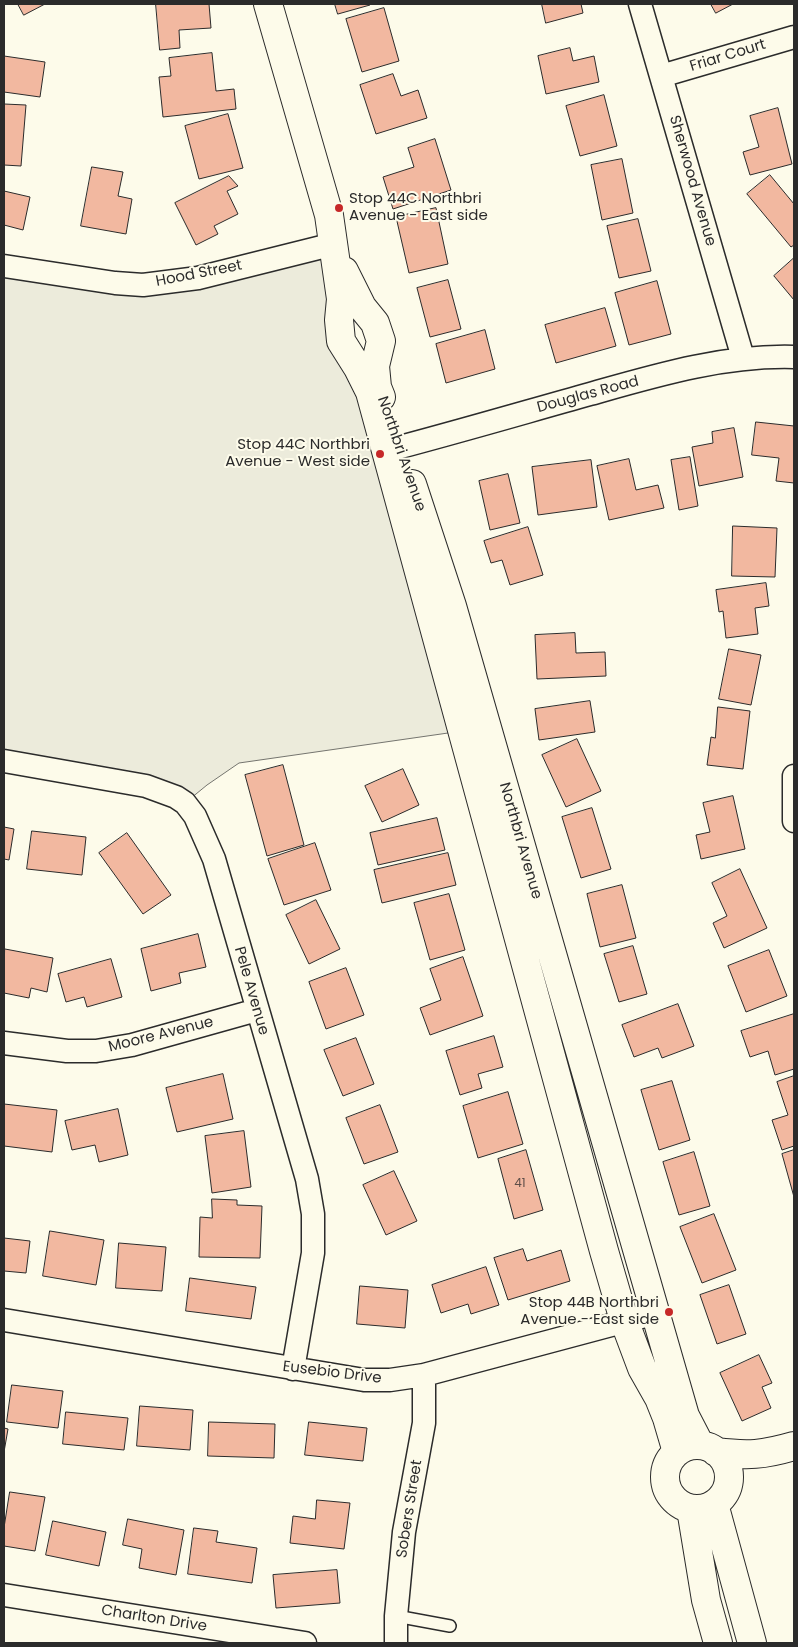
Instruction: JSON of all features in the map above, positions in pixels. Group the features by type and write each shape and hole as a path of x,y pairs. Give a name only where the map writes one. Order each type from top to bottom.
{"street":[{"name":"Northbri Avenue","path":"268,4 329,215 341,299 340,341 358,368 370,392 452,606 685,1416 698,1450"},
{"name":"Sherwood Avenue","path":"640,4 743,358"},
{"name":"Friar Court","path":"662,76 794,36"},
{"name":"Northbri Avenue","path":"334,244 349,283 362,307 375,323 381,341 375,366 377,387 392,449 601,1242 624,1320 642,1368 659,1398 667,1418 698,1450"},
{"name":"Hood Street","path":"4,266 115,283 143,285 198,278 334,244"},
{"name":"Douglas Road","path":"392,449 628,383 709,364 743,358 794,357"},
{"name":"Pele Avenue","path":"4,761 146,786 176,797 185,803 195,816 214,859 307,1179 314,1214 314,1253 293,1368"},
{"path":"794,776 794,821"},
{"name":"Moore Avenue","path":"4,1043 67,1051 96,1051 132,1045 257,1010"},
{"name":"Eusebio Drive","path":"4,1320 364,1380 390,1380 424,1375 656,1313"},
{"name":"Sobers Street","path":"396,1643 396,1616 404,1532 424,1423 424,1375"},
{"path":"701,1506 679,1504 672,1497 667,1489 665,1479 666,1469 670,1460 698,1450 742,1455 768,1453 794,1446"},
{"path":"698,1450 726,1464 729,1479 722,1497 701,1506 692,1515 706,1600 718,1643"},
{"path":"729,1479 748,1464 768,1453"},
{"path":"701,1506 752,1643"},
{"name":"Charlton Drive","path":"4,1595 305,1643"}],"lane":[{"path":"396,1616 450,1626"}],"shaded area":[{"path":"334,244 341,299 462,731 239,763 185,803 4,761 4,266 115,283"}],"building":[{"path":"18,4 45,4 24,15"},
{"path":"156,4 209,4 211,28 179,30 180,48 160,50"},
{"path":"335,4 369,4 370,5 338,14"},
{"path":"542,4 581,4 583,13 546,23"},
{"path":"711,4 733,4 716,13"},
{"path":"384,8 399,61 362,72 346,19"},
{"path":"570,48 573,61 594,56 599,82 546,94 538,56"},
{"path":"212,53 216,91 234,89 236,109 163,117 159,77 171,76 169,58"},
{"path":"4,56 45,62 40,97 4,92"},
{"path":"393,74 401,96 418,90 427,118 376,134 360,85"},
{"path":"604,95 617,146 580,156 566,106"},
{"path":"4,104 26,105 21,166 4,165"},
{"path":"778,108 792,164 750,175 743,152 759,147 750,116"},
{"path":"228,114 243,168 199,179 185,126"},
{"path":"435,139 451,190 393,209 383,177 414,167 408,148"},
{"path":"622,159 633,213 602,220 591,165"},
{"path":"92,167 123,172 118,196 132,199 126,234 81,226"},
{"path":"770,175 794,204 794,245 791,247 747,194"},
{"path":"229,176 238,186 227,191 238,214 214,226 218,234 196,245 175,203"},
{"path":"4,191 30,197 23,230 4,225"},
{"path":"436,208 448,264 409,273 396,217"},
{"path":"638,219 651,271 619,278 607,226"},
{"path":"794,258 794,300 774,276"},
{"path":"448,280 461,329 430,337 417,288"},
{"path":"657,281 671,334 629,345 615,293"},
{"path":"605,308 616,346 556,363 545,325"},
{"path":"485,330 495,369 446,383 436,344"},
{"path":"756,422 794,426 794,483 776,481 779,458 752,455"},
{"path":"734,428 743,477 699,486 692,447 713,443 712,432"},
{"path":"690,457 698,506 679,510 671,460"},
{"path":"629,459 636,490 658,485 664,508 609,520 597,466"},
{"path":"591,460 597,507 538,515 532,467"},
{"path":"508,474 520,523 490,530 479,481"},
{"path":"733,526 777,528 775,577 732,576"},
{"path":"528,527 543,575 510,585 502,560 491,563 484,541"},
{"path":"766,583 769,606 755,608 758,634 726,638 723,611 719,612 716,590"},
{"path":"575,633 576,653 605,652 606,676 537,679 535,635"},
{"path":"729,649 761,655 751,705 719,699"},
{"path":"590,701 595,732 539,740 535,709"},
{"path":"718,707 750,711 743,769 707,765 711,737 715,738"},
{"path":"577,739 601,791 566,807 542,755"},
{"path":"283,765 304,845 267,856 245,775"},
{"path":"403,769 419,805 382,822 365,786"},
{"path":"733,796 745,849 701,859 696,835 710,832 703,803"},
{"path":"592,808 611,869 581,878 562,817"},
{"path":"437,818 445,850 378,865 370,833"},
{"path":"4,827 14,829 9,860 4,859"},
{"path":"32,831 86,837 82,875 27,869"},
{"path":"127,833 171,895 143,914 99,853"},
{"path":"315,843 331,890 284,905 268,859"},
{"path":"448,853 456,885 382,903 374,870"},
{"path":"740,869 767,928 724,948 713,923 727,916 712,883"},
{"path":"622,885 636,938 600,947 587,894"},
{"path":"449,894 465,950 430,960 414,903"},
{"path":"316,900 340,949 309,964 286,915"},
{"path":"198,934 206,967 179,973 181,983 151,991 141,949"},
{"path":"633,946 647,994 619,1002 604,954"},
{"path":"5,949 53,958 47,992 31,988 29,998 4,993"},
{"path":"769,950 787,996 746,1012 728,966"},
{"path":"463,957 483,1016 430,1035 420,1008 441,1000 430,969"},
{"path":"111,959 122,997 87,1007 84,997 66,1002 58,974"},
{"path":"346,968 364,1015 326,1029 309,982"},
{"path":"678,1004 694,1046 662,1058 658,1048 634,1057 622,1025"},
{"path":"794,1014 794,1069 775,1075 768,1051 750,1057 741,1031"},
{"path":"494,1036 503,1067 478,1074 482,1088 460,1095 446,1051"},
{"path":"356,1038 374,1084 343,1096 324,1050"},
{"path":"223,1074 233,1119 177,1132 166,1088"},
{"path":"794,1076 794,1146 782,1150 772,1120 788,1115 777,1082"},
{"path":"672,1081 690,1140 659,1150 641,1090"},
{"path":"508,1092 523,1144 478,1158 463,1106"},
{"path":"4,1104 57,1110 52,1152 4,1146"},
{"path":"380,1105 398,1152 364,1164 346,1118"},
{"path":"118,1109 128,1155 99,1162 95,1145 72,1150 65,1121"},
{"path":"244,1131 251,1187 212,1193 205,1136"},
{"path":"526,1150 543,1210 514,1219 498,1159"},
{"path":"794,1150 794,1197 782,1154"},
{"path":"694,1152 710,1206 679,1215 663,1162"},
{"path":"394,1171 417,1221 386,1235 363,1185"},
{"path":"212,1199 237,1200 237,1205 262,1206 260,1258 199,1257 200,1217 212,1218"},
{"path":"714,1214 736,1270 702,1283 680,1227"},
{"path":"50,1231 104,1240 96,1285 43,1276"},
{"path":"4,1238 30,1241 26,1273 4,1271"},
{"path":"119,1243 166,1247 162,1291 116,1288"},
{"path":"523,1249 527,1261 561,1250 570,1281 508,1300 494,1258"},
{"path":"486,1267 499,1305 471,1314 468,1304 441,1313 432,1285"},
{"path":"190,1278 256,1287 251,1319 186,1311"},
{"path":"729,1285 746,1334 717,1344 700,1295"},
{"path":"360,1286 408,1290 405,1328 357,1324"},
{"path":"759,1355 772,1383 762,1387 771,1408 742,1421 720,1373"},
{"path":"12,1385 63,1391 58,1428 7,1422"},
{"path":"140,1406 193,1410 190,1450 137,1446"},
{"path":"66,1412 128,1418 124,1450 63,1444"},
{"path":"209,1422 275,1424 274,1458 208,1456"},
{"path":"309,1422 367,1428 363,1461 305,1455"},
{"path":"4,1428 8,1429 4,1452"},
{"path":"10,1492 45,1497 35,1551 4,1546 4,1528"},
{"path":"317,1500 350,1503 344,1549 290,1543 293,1516 315,1519"},
{"path":"128,1519 184,1530 176,1575 139,1568 142,1549 123,1545"},
{"path":"53,1521 106,1532 99,1566 46,1555"},
{"path":"194,1528 218,1531 216,1542 257,1548 252,1583 188,1574"},
{"path":"337,1570 340,1603 276,1608 273,1575"}],"place":[{"name":"Stop 44C Northbri Avenue - East side","path":"339,208"},
{"name":"Stop 44C Northbri Avenue - West side","path":"380,454"},
{"name":"Stop 44B Northbri Avenue - East side","path":"669,1312"}]}
